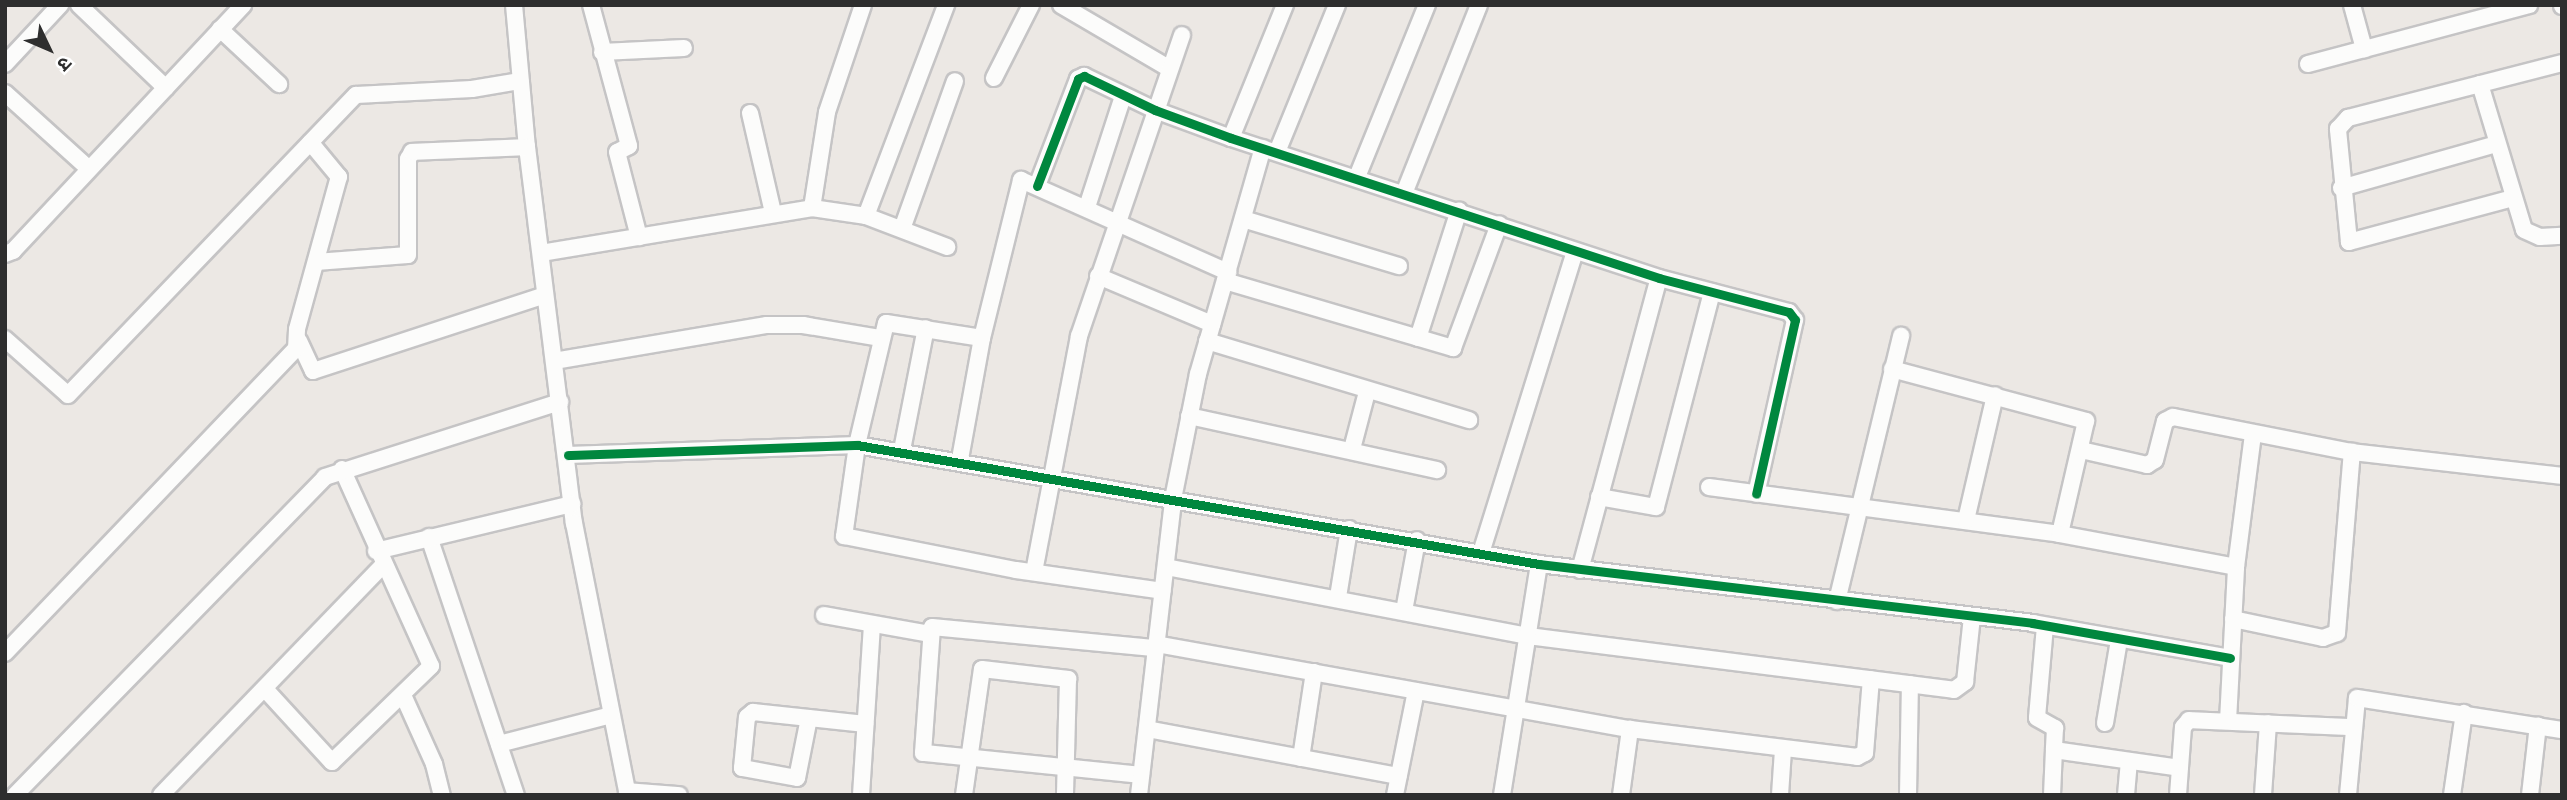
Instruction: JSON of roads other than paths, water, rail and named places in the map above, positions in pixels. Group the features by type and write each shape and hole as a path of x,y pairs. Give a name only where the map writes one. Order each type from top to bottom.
{"street":[{"path":"5,64 60,5"},
{"path":"79,5 166,88"},
{"path":"5,254 13,251 243,5"},
{"path":"514,5 527,147 568,455 572,504 627,793 679,795"},
{"path":"591,5 629,146 617,152 639,237"},
{"path":"812,208 827,112 863,5"},
{"path":"866,216 946,5"},
{"path":"994,78 1031,5"},
{"path":"1061,5 1170,69"},
{"path":"1231,138 1285,5"},
{"path":"1139,795 1173,499 1207,341 1243,219 1270,150 1337,5"},
{"path":"1357,177 1427,5"},
{"path":"1405,191 1479,5"},
{"path":"2352,5 2364,48"},
{"path":"2308,64 2529,5"},
{"path":"220,29 279,84"},
{"path":"1034,572 1079,336 1116,220 1182,35"},
{"path":"602,52 684,48"},
{"path":"2513,198 2352,243 2346,238 2341,188 2337,141 2341,122 2562,62"},
{"path":"1037,186 1078,79 1084,76 1154,110 1231,138 1405,191 1659,278 1789,312 1794,320 1756,495"},
{"path":"5,339 62,392 74,391 356,95 471,89 520,81"},
{"path":"902,229 955,81"},
{"path":"2480,84 2519,221 2530,235 2562,236"},
{"path":"5,93 89,169"},
{"path":"1087,207 1123,96"},
{"path":"750,113 774,213"},
{"path":"310,142 339,173 297,328 299,341 313,371 545,295"},
{"path":"2341,188 2497,144"},
{"path":"316,262 408,255 408,159 412,152 527,147"},
{"path":"960,459 982,338 1019,183 1025,180 1116,220 1226,276 1449,348 1456,345 1499,224"},
{"path":"541,253 812,208 866,216 947,247"},
{"path":"1418,338 1459,210"},
{"path":"1243,219 1399,266"},
{"path":"1482,553 1575,251"},
{"path":"1098,276 1212,324"},
{"path":"1580,570 1659,278"},
{"path":"1599,498 1656,506 1712,292"},
{"path":"982,338 890,322 881,338 858,444 844,536 1034,572 1163,591"},
{"path":"554,361 767,325 803,325 881,338"},
{"path":"902,450 926,328"},
{"path":"1837,601 1857,508 1901,336"},
{"path":"5,653 296,349 299,341"},
{"path":"1207,341 1367,392 1469,420"},
{"path":"1892,369 2082,418 2086,425 2060,534"},
{"path":"1352,449 1367,392"},
{"path":"1966,520 1995,395"},
{"path":"15,795 317,482 342,470 559,402"},
{"path":"1189,416 1352,449 1437,470"},
{"path":"2081,450 2147,465 2155,460 2165,421 2173,418 2352,452 2562,476"},
{"path":"2228,721 2236,567 2253,435"},
{"path":"568,455 858,444 960,459 1539,564 1972,616 2230,658"},
{"path":"2233,619 2323,638 2336,633 2352,452"},
{"path":"265,689 332,762 427,671 430,661 380,558 342,470"},
{"path":"1709,487 2060,534 2236,567"},
{"path":"161,795 265,689 380,558 429,537 572,504"},
{"path":"1338,597 1349,528"},
{"path":"429,537 516,795"},
{"path":"1404,611 1417,540"},
{"path":"1502,795 1539,564"},
{"path":"1166,567 1338,597 1528,636 1910,684 1962,687 1972,616"},
{"path":"824,615 932,634"},
{"path":"861,795 872,624"},
{"path":"2045,626 2037,718 2055,728 2052,795"},
{"path":"1141,775 923,753 932,627 1156,646 1518,707 1630,729 1783,750 1861,757 1871,679"},
{"path":"2105,723 2119,640"},
{"path":"964,795 966,758 982,669 1068,679 1065,795"},
{"path":"1301,758 1314,672"},
{"path":"1908,795 1910,684"},
{"path":"1395,795 1416,691"},
{"path":"403,695 434,764 442,795"},
{"path":"2348,795 2354,703 2360,697 2562,730"},
{"path":"809,718 797,778 742,768 749,713 809,718 865,724"},
{"path":"2452,795 2464,713"},
{"path":"499,744 611,715"},
{"path":"2178,795 2185,723 2228,721 2353,727"},
{"path":"2263,795 2268,723"},
{"path":"2530,795 2538,725"},
{"path":"1147,729 1399,776"},
{"path":"1621,795 1630,729"},
{"path":"1780,795 1783,750"},
{"path":"2054,750 2129,763 2180,768"},
{"path":"2126,795 2129,763"}]}
